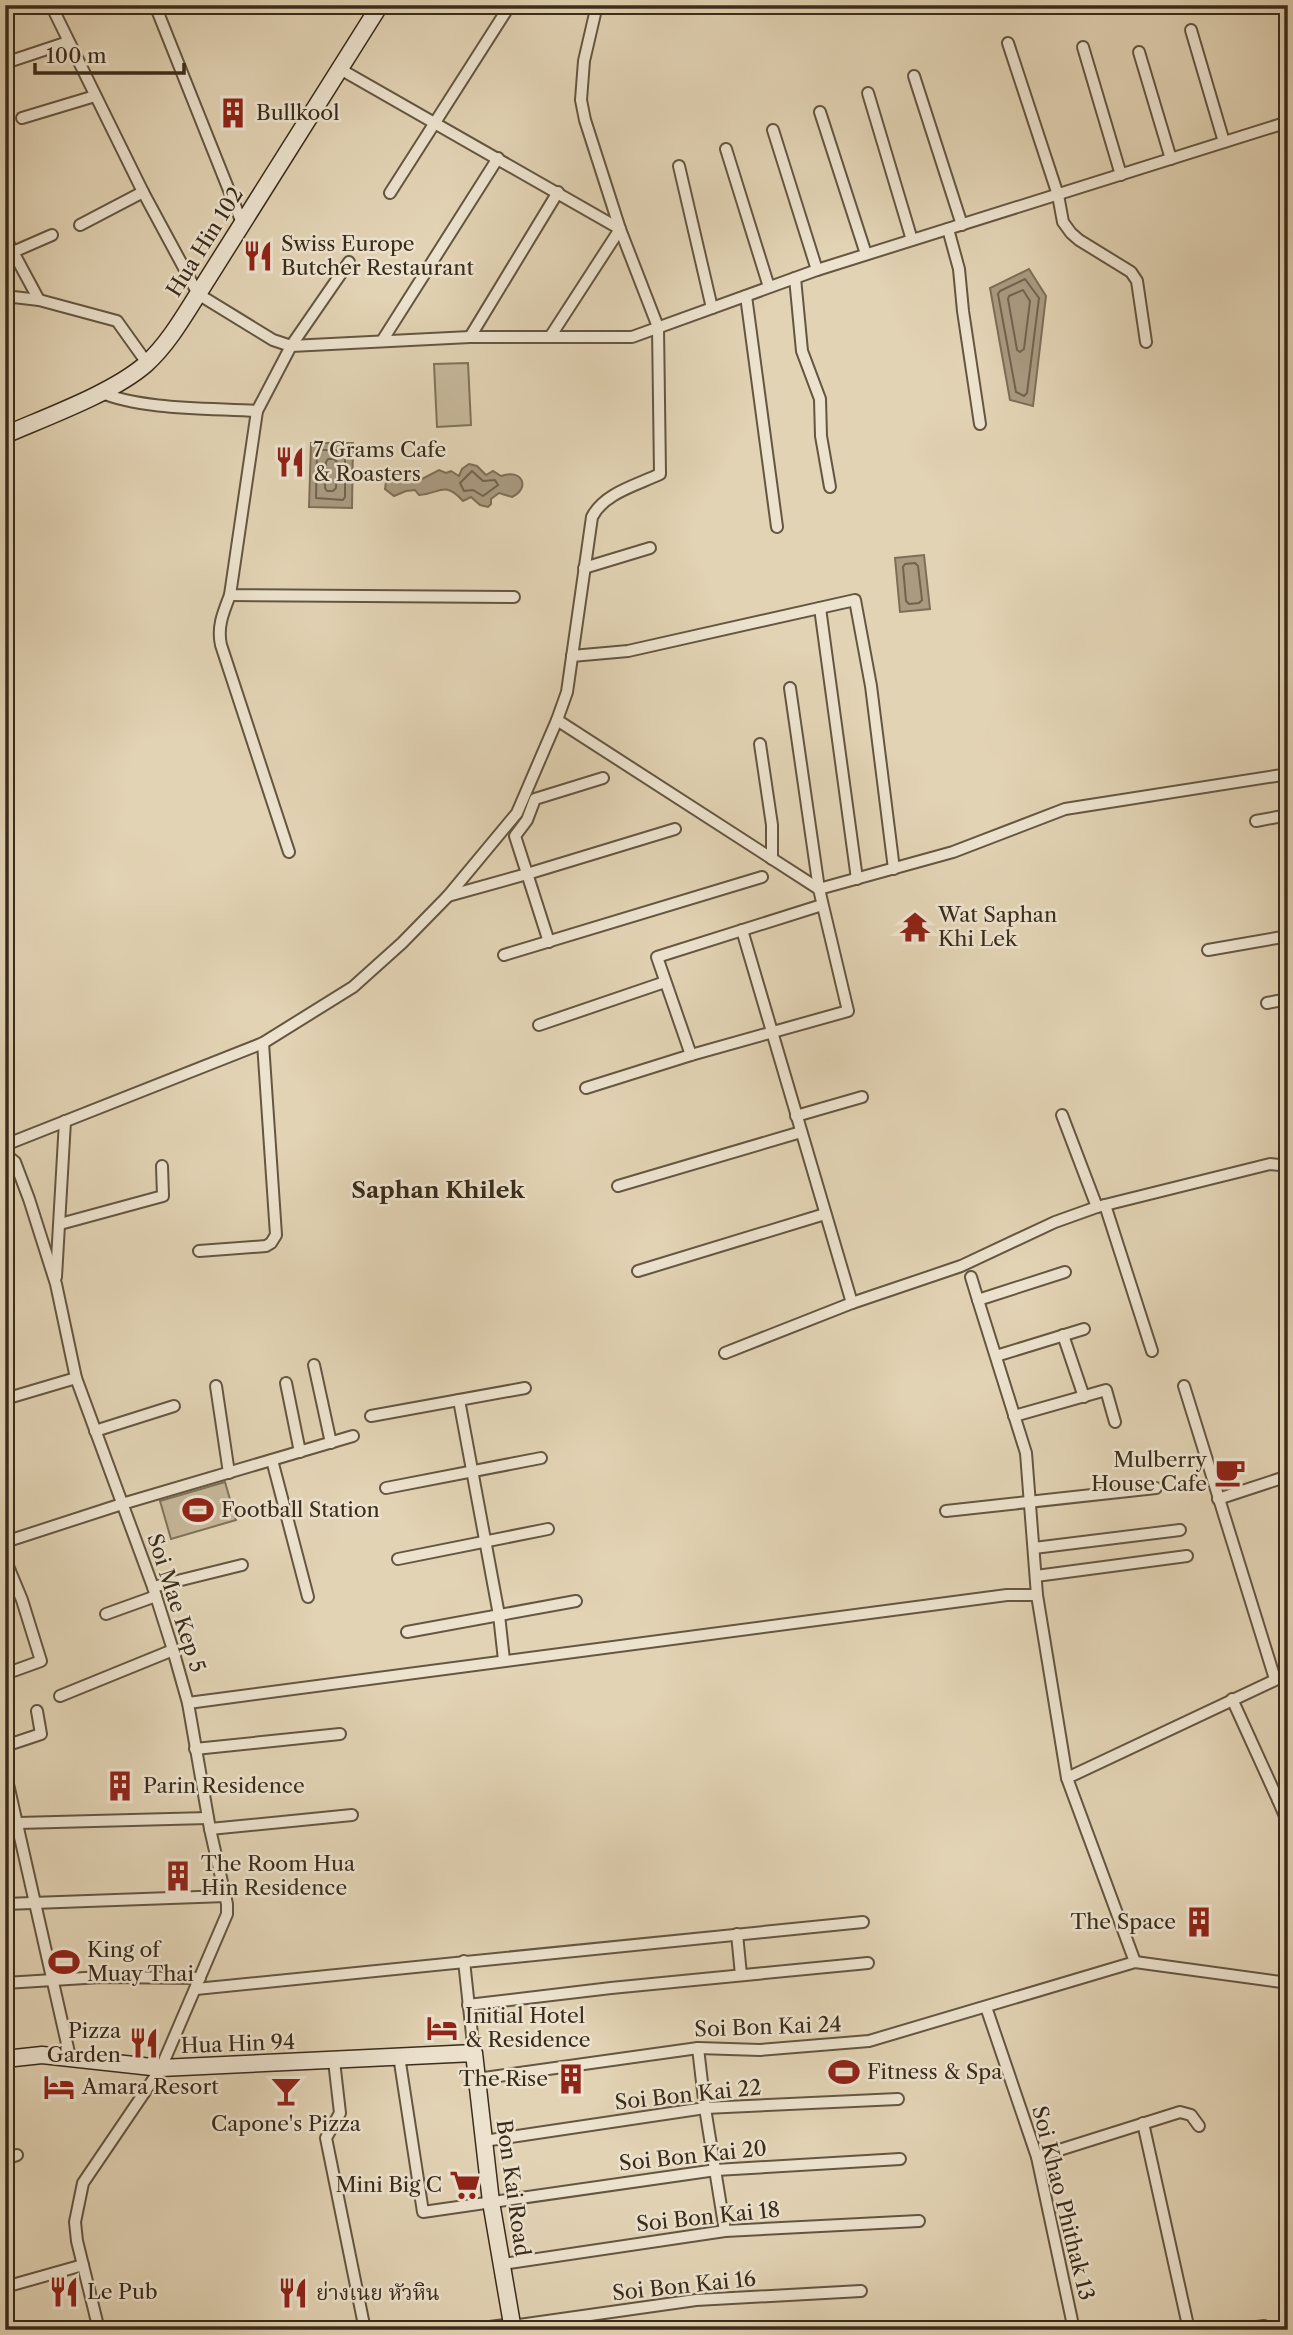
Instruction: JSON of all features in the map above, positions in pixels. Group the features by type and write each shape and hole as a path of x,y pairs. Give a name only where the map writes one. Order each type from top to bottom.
{"street":[{"path":"51,5 143,192 198,294 273,340 291,346 470,337 632,337 817,270 1288,122"},
{"path":"155,5 242,223"},
{"name":"Hua Hin 102","path":"5,435 100,392 127,378 147,363 198,294 380,5"},
{"path":"390,193 510,5"},
{"path":"5,1145 263,1043 353,987 402,943 448,896 517,813 557,720 566,692 592,517 597,507 608,498 660,474 658,327 621,229 585,120 581,100 584,61 597,5"},
{"path":"1191,30 1224,142"},
{"path":"5,63 68,42"},
{"path":"1009,43 1058,195 1063,222 1071,233 1131,272 1137,281 1146,342"},
{"path":"1083,47 1121,175"},
{"path":"1139,52 1171,159"},
{"path":"340,69 621,229"},
{"path":"914,76 962,225"},
{"path":"868,93 912,240"},
{"path":"22,118 95,96"},
{"path":"820,112 866,254"},
{"path":"773,130 817,270"},
{"path":"726,149 769,287"},
{"path":"383,341 498,158"},
{"path":"679,166 712,308"},
{"path":"80,225 143,192"},
{"path":"470,337 558,192"},
{"path":"550,337 621,229"},
{"path":"948,229 959,269 962,311 980,424"},
{"path":"13,253 52,235"},
{"path":"5,237 39,300"},
{"path":"289,852 219,635 230,595 257,411 291,346 349,262"},
{"path":"795,278 802,351 820,399 821,436 830,487"},
{"path":"5,296 39,300 117,321 147,363"},
{"path":"746,296 777,527"},
{"path":"100,392 118,400 140,403 257,411"},
{"path":"584,568 650,548"},
{"path":"230,595 514,597"},
{"path":"572,656 628,652 853,599 857,602 871,686 894,869"},
{"path":"820,608 858,879"},
{"path":"586,1088 848,1010 819,889 790,688"},
{"path":"557,720 819,889 953,852 1065,809 1288,774"},
{"path":"760,744 772,825 772,859"},
{"path":"549,942 515,836 527,820 535,799 603,778"},
{"path":"1256,821 1288,815"},
{"path":"448,896 675,829"},
{"path":"504,956 762,877"},
{"path":"691,1055 656,957 822,905"},
{"path":"742,930 852,1304"},
{"path":"1208,950 1288,936"},
{"path":"539,1025 665,982"},
{"path":"1267,1003 1288,999"},
{"path":"199,1251 266,1246 276,1235 263,1043"},
{"path":"796,1116 862,1097"},
{"path":"1062,1115 1101,1206 1152,1351"},
{"path":"56,1284 65,1121"},
{"path":"618,1186 801,1132"},
{"name":"Soi Mae Kep 5","path":"5,1154 15,1162 56,1284 76,1378 155,1592 173,1650 188,1703 209,1824 226,1896 227,1914 161,2068 83,2183 75,2222 99,2330"},
{"path":"725,1353 961,1266 1055,1222 1101,1206 1270,1164 1288,1166"},
{"path":"60,1224 163,1196 162,1166"},
{"path":"1288,1180 1288,1188"},
{"path":"638,1271 825,1214"},
{"path":"978,1300 1065,1272"},
{"path":"971,1277 1026,1453 1037,1595 1067,1778 1135,1962 1288,1983"},
{"path":"996,1356 1084,1329"},
{"path":"1063,1335 1084,1397"},
{"path":"314,1364 331,1443"},
{"path":"5,1399 76,1378"},
{"path":"286,1383 300,1452"},
{"path":"216,1386 229,1473"},
{"path":"1184,1386 1275,1679"},
{"path":"370,1416 524,1388"},
{"path":"1014,1416 1106,1390 1115,1422"},
{"path":"459,1399 499,1615 503,1660"},
{"path":"95,1431 174,1406"},
{"path":"5,1542 122,1504 353,1436"},
{"path":"386,1488 541,1458"},
{"path":"272,1460 307,1598"},
{"path":"1218,1499 1288,1476"},
{"path":"946,1511 1156,1488"},
{"path":"398,1559 548,1529"},
{"path":"1034,1548 1180,1530"},
{"path":"1036,1576 1187,1556"},
{"path":"5,1559 22,1600 41,1661 5,1674"},
{"path":"106,1614 155,1592 242,1565"},
{"path":"188,1703 1007,1595 1037,1595"},
{"path":"407,1632 576,1601"},
{"path":"60,1696 173,1650"},
{"path":"1067,1778 1288,1674"},
{"path":"1232,1699 1283,1799 1288,1823"},
{"path":"5,1746 41,1734 37,1711"},
{"path":"195,1749 340,1734"},
{"path":"5,1771 70,2057"},
{"path":"18,1823 209,1824 352,1815"},
{"path":"5,1904 226,1896"},
{"path":"5,1983 101,1977 198,1984 863,1922"},
{"path":"737,1934 741,1975"},
{"path":"464,1961 474,2053"},
{"name":"Soi Bon Kai 24","path":"477,2079 698,2048 760,2050 869,2040 1135,1962"},
{"path":"468,2005 868,1963"},
{"name":"Soi Khao Phithak 13","path":"986,2007 1037,2157 1074,2330"},
{"path":"698,2048 725,2231"},
{"name":"Hua Hin 94","path":"5,2059 42,2055 161,2068 474,2053"},
{"name":"Bon Kai Road","path":"474,2053 491,2202 512,2327"},
{"name":"Soi Bon Kai 20","path":"399,2056 423,2212 716,2169 900,2159"},
{"path":"334,2061 340,2113 326,2138 365,2330"},
{"name":"Soi Bon Kai 22","path":"484,2141 705,2108 898,2099"},
{"path":"1037,2157 1180,2112 1191,2115 1199,2126"},
{"path":"1143,2123 1189,2330"},
{"name":"Soi Bon Kai 18","path":"503,2264 725,2231 919,2221"},
{"path":"5,2287 83,2265"},
{"name":"Soi Bon Kai 16","path":"466,2330 512,2327 696,2300 861,2291"},
{"path":"1237,2330 1264,2326"}],"shaded area":[{"path":"468,363 471,425 437,427 434,364"},
{"name":"Football Station","path":"225,1482 236,1520 171,1539 160,1501"}],"water":[{"path":"1029,269 1046,296 1033,406 1010,400 990,288"},
{"path":"311,443 353,443 352,508 309,507"},
{"path":"469,464 477,466 486,475 493,471 501,476 508,474 519,477 522,480 521,489 512,497 499,493 491,499 488,507 480,505 471,497 463,501 446,490 419,495 415,490 406,491 394,496 385,489 387,475 396,471 405,471 422,479 439,470 446,473 451,471 459,476 462,469"},
{"path":"924,555 930,609 900,612 895,558"}],"place":[{"name":"Bullkool","path":"233,113"},
{"name":"Swiss Europe Butcher Restaurant","path":"258,256"},
{"name":"7 Grams Cafe & Roasters","path":"290,462"},
{"name":"Wat Saphan Khi Lek","path":"915,927"},
{"name":"Mulberry House Cafe","path":"1230,1472"},
{"name":"Football Station","path":"198,1510"},
{"name":"Parin Residence","path":"120,1786"},
{"name":"The Room Hua Hin Residence","path":"178,1876"},
{"name":"The Space","path":"1199,1922"},
{"name":"King of Muay Thai","path":"64,1962"},
{"name":"Initial Hotel & Residence","path":"442,2028"},
{"name":"Pizza Garden","path":"144,2043"},
{"name":"Fitness & Spa","path":"844,2072"},
{"name":"The Rise","path":"571,2079"},
{"name":"Amara Resort","path":"59,2087"},
{"name":"Capone's Pizza","path":"286,2091"},
{"name":"Mini Big C","path":"465,2185"},
{"name":"Le Pub","path":"64,2292"},
{"name":"ย่างเนย หัวหิน","path":"293,2293"}],"district":[{"name":"Saphan Khilek","path":"438,1190"}]}
